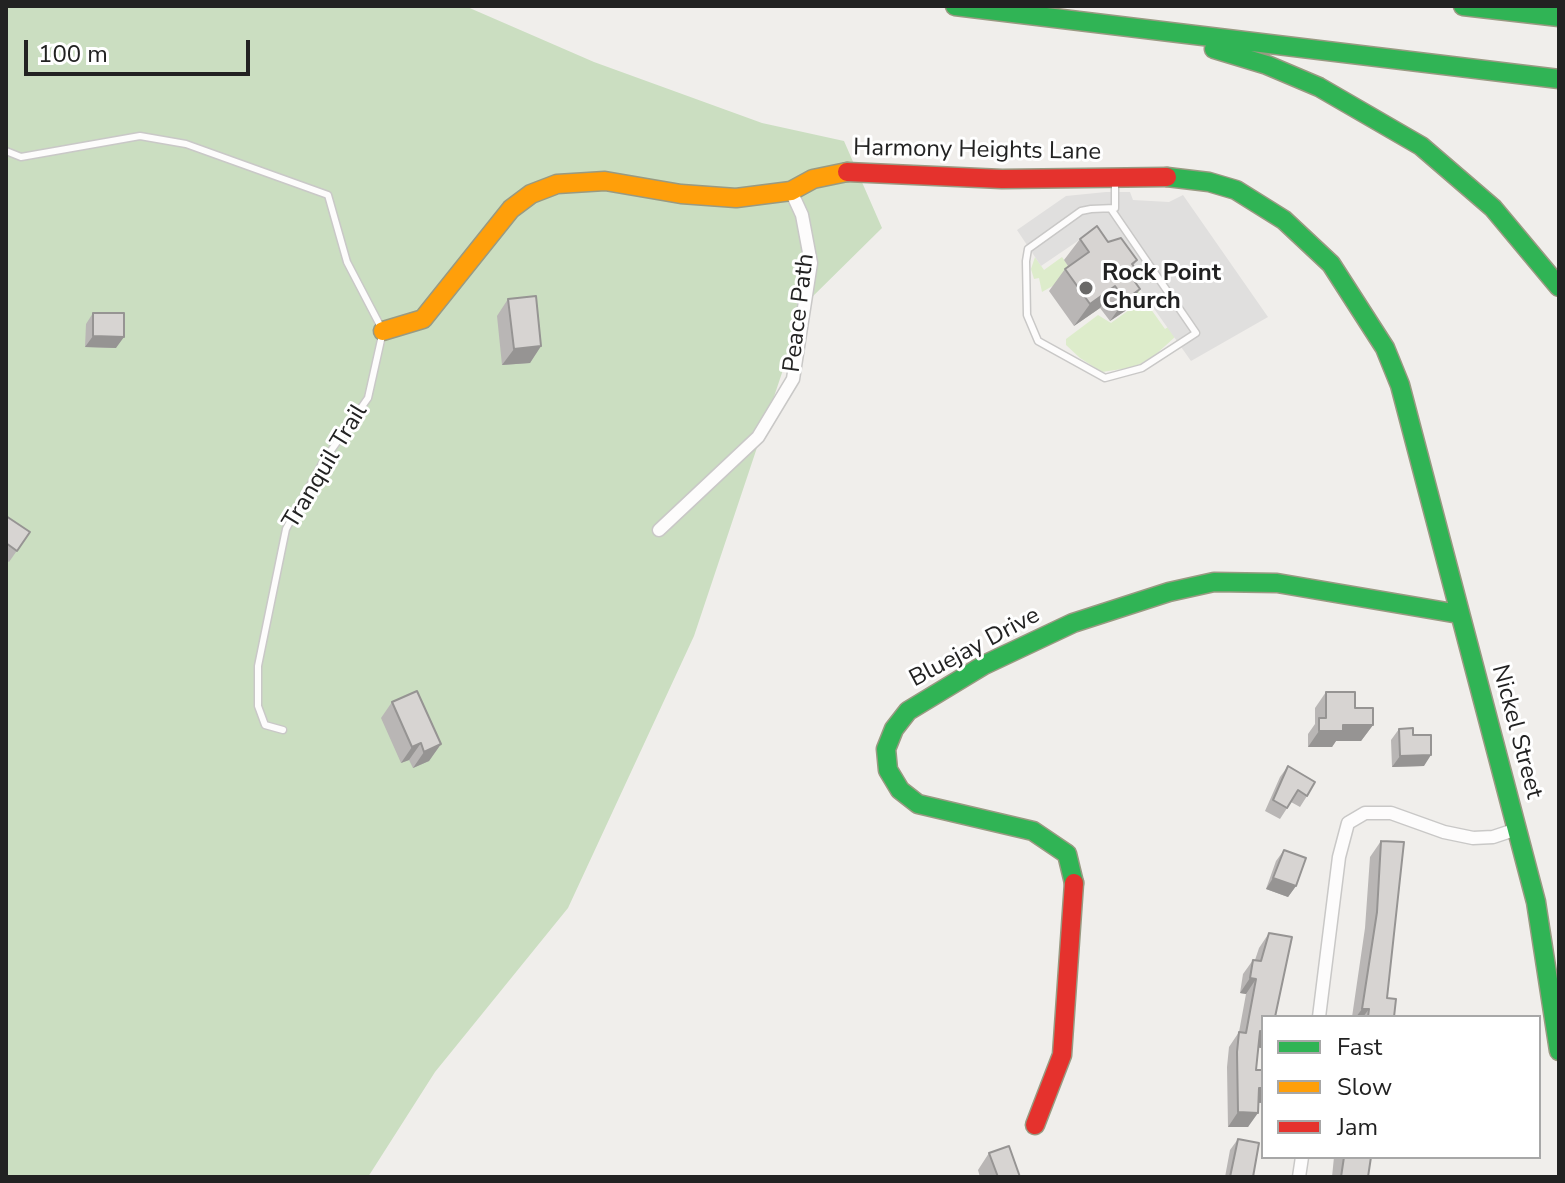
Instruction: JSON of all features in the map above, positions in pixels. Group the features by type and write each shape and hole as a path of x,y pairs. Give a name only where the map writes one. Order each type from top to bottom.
{"main road":[{"path":"955,6 1559,79"},
{"path":"1463,6 1559,17"},
{"path":"1476,6 1525,13"},
{"path":"1111,25 1120,31 1208,48 1267,65 1373,116 1421,146 1471,186 1511,227 1559,287"},
{"name":"Harmony Heights Lane","path":"383,331 423,319 511,209 531,194 557,184 605,181 712,198 791,191 813,179 845,172 1002,179 1170,177 1236,190 1284,220 1331,264 1359,303 1385,348 1400,385 1459,614"},
{"name":"Bluejay Drive","path":"1035,1125 1062,1055 1075,909 1074,874 1067,854 1033,831 918,804 900,790 888,770 886,749 894,729 908,711 984,665 1073,623 1169,592 1214,582 1240,580 1277,583 1459,614"},
{"name":"Nickel Street","path":"1459,614 1536,902 1559,1051"}],"street":[{"name":"Peace Path","path":"659,530 758,437 793,379 811,263 802,215 791,191"},
{"path":"1319,1015 1343,835 1348,823 1365,813 1391,813 1444,832 1473,838 1493,837 1517,829"}],"lane":[{"path":"6,151 21,157 140,136 186,144 328,195 347,262 383,331"},
{"path":"1111,209 1196,333 1142,368 1105,378 1038,341 1027,315 1026,261 1028,249 1081,211 1115,208 1115,177"},
{"name":"Tranquil Trail","path":"283,730 265,725 258,706 258,666 286,529 323,462 368,398 383,331"}],"green space":[{"path":"6,6 465,6 594,62 762,123 844,141 882,228 805,304 694,636 568,908 435,1072 368,1177 6,1177"},
{"path":"1035,257 1044,270 1062,257 1074,274 1042,292 1039,278 1034,279 1031,269"},
{"path":"1126,274 1165,329 1168,327 1175,337 1154,356 1135,367 1102,372 1080,358 1066,345 1066,339 1098,315 1111,323 1129,310 1120,297"}],"shaded area":[{"path":"1130,192 1133,200 1169,202 1183,195 1268,317 1191,361 1097,228 1041,266 1017,230 1066,196"}],"building":[{"path":"1097,226 1108,242 1121,238 1137,260 1132,264 1137,271 1130,275 1140,289 1125,300 1115,286 1090,304 1065,269 1089,252 1080,239"},
{"path":"536,296 541,346 514,349 508,299"},
{"path":"93,313 124,313 124,337 93,336"},
{"path":"6,516 30,532 17,551 6,543"},
{"path":"417,691 441,744 424,752 421,743 412,747 392,702"},
{"path":"1326,692 1355,692 1355,708 1373,708 1373,725 1343,725 1343,731 1319,731 1319,718 1326,718"},
{"path":"1413,728 1413,735 1431,735 1431,755 1400,756 1399,729"},
{"path":"1288,766 1315,782 1307,796 1298,790 1287,808 1273,800"},
{"path":"1381,841 1404,842 1387,998 1396,999 1394,1015 1368,1015 1369,1009 1362,1009 1377,912"},
{"path":"1284,850 1306,858 1296,886 1273,878"},
{"path":"1269,933 1292,937 1275,1015 1261,1015 1256,1070 1261,1070 1258,1113 1238,1112 1239,1032 1246,1033 1256,979 1250,978 1253,960 1261,961"},
{"path":"1238,1139 1259,1143 1253,1177 1230,1177"},
{"path":"1009,1146 1020,1177 998,1177 989,1153"},
{"path":"1344,1159 1371,1159 1368,1177 1341,1177"}],"traffic: fast":[{"path":"955,6 1559,79"},
{"path":"1463,6 1559,17"},
{"path":"1214,49 1267,65 1319,87 1421,146 1493,208 1559,287"},
{"path":"1167,177 1209,182 1236,190 1284,220 1331,264 1385,348 1400,385 1536,902 1559,1051"},
{"path":"1074,883 1067,854 1033,831 918,804 900,790 888,770 886,749 894,729 908,711 984,665 1073,623 1169,592 1214,582 1277,583 1459,614"}],"traffic: slow":[{"path":"383,331 423,319 511,209 531,194 557,184 605,181 681,194 736,198 791,191 813,179 847,172"}],"traffic: jam":[{"path":"847,172 1002,179 1167,177"},
{"path":"1035,1125 1062,1055 1074,883"}],"place":[{"name":"Rock Point Church","path":"1086,288"}]}
